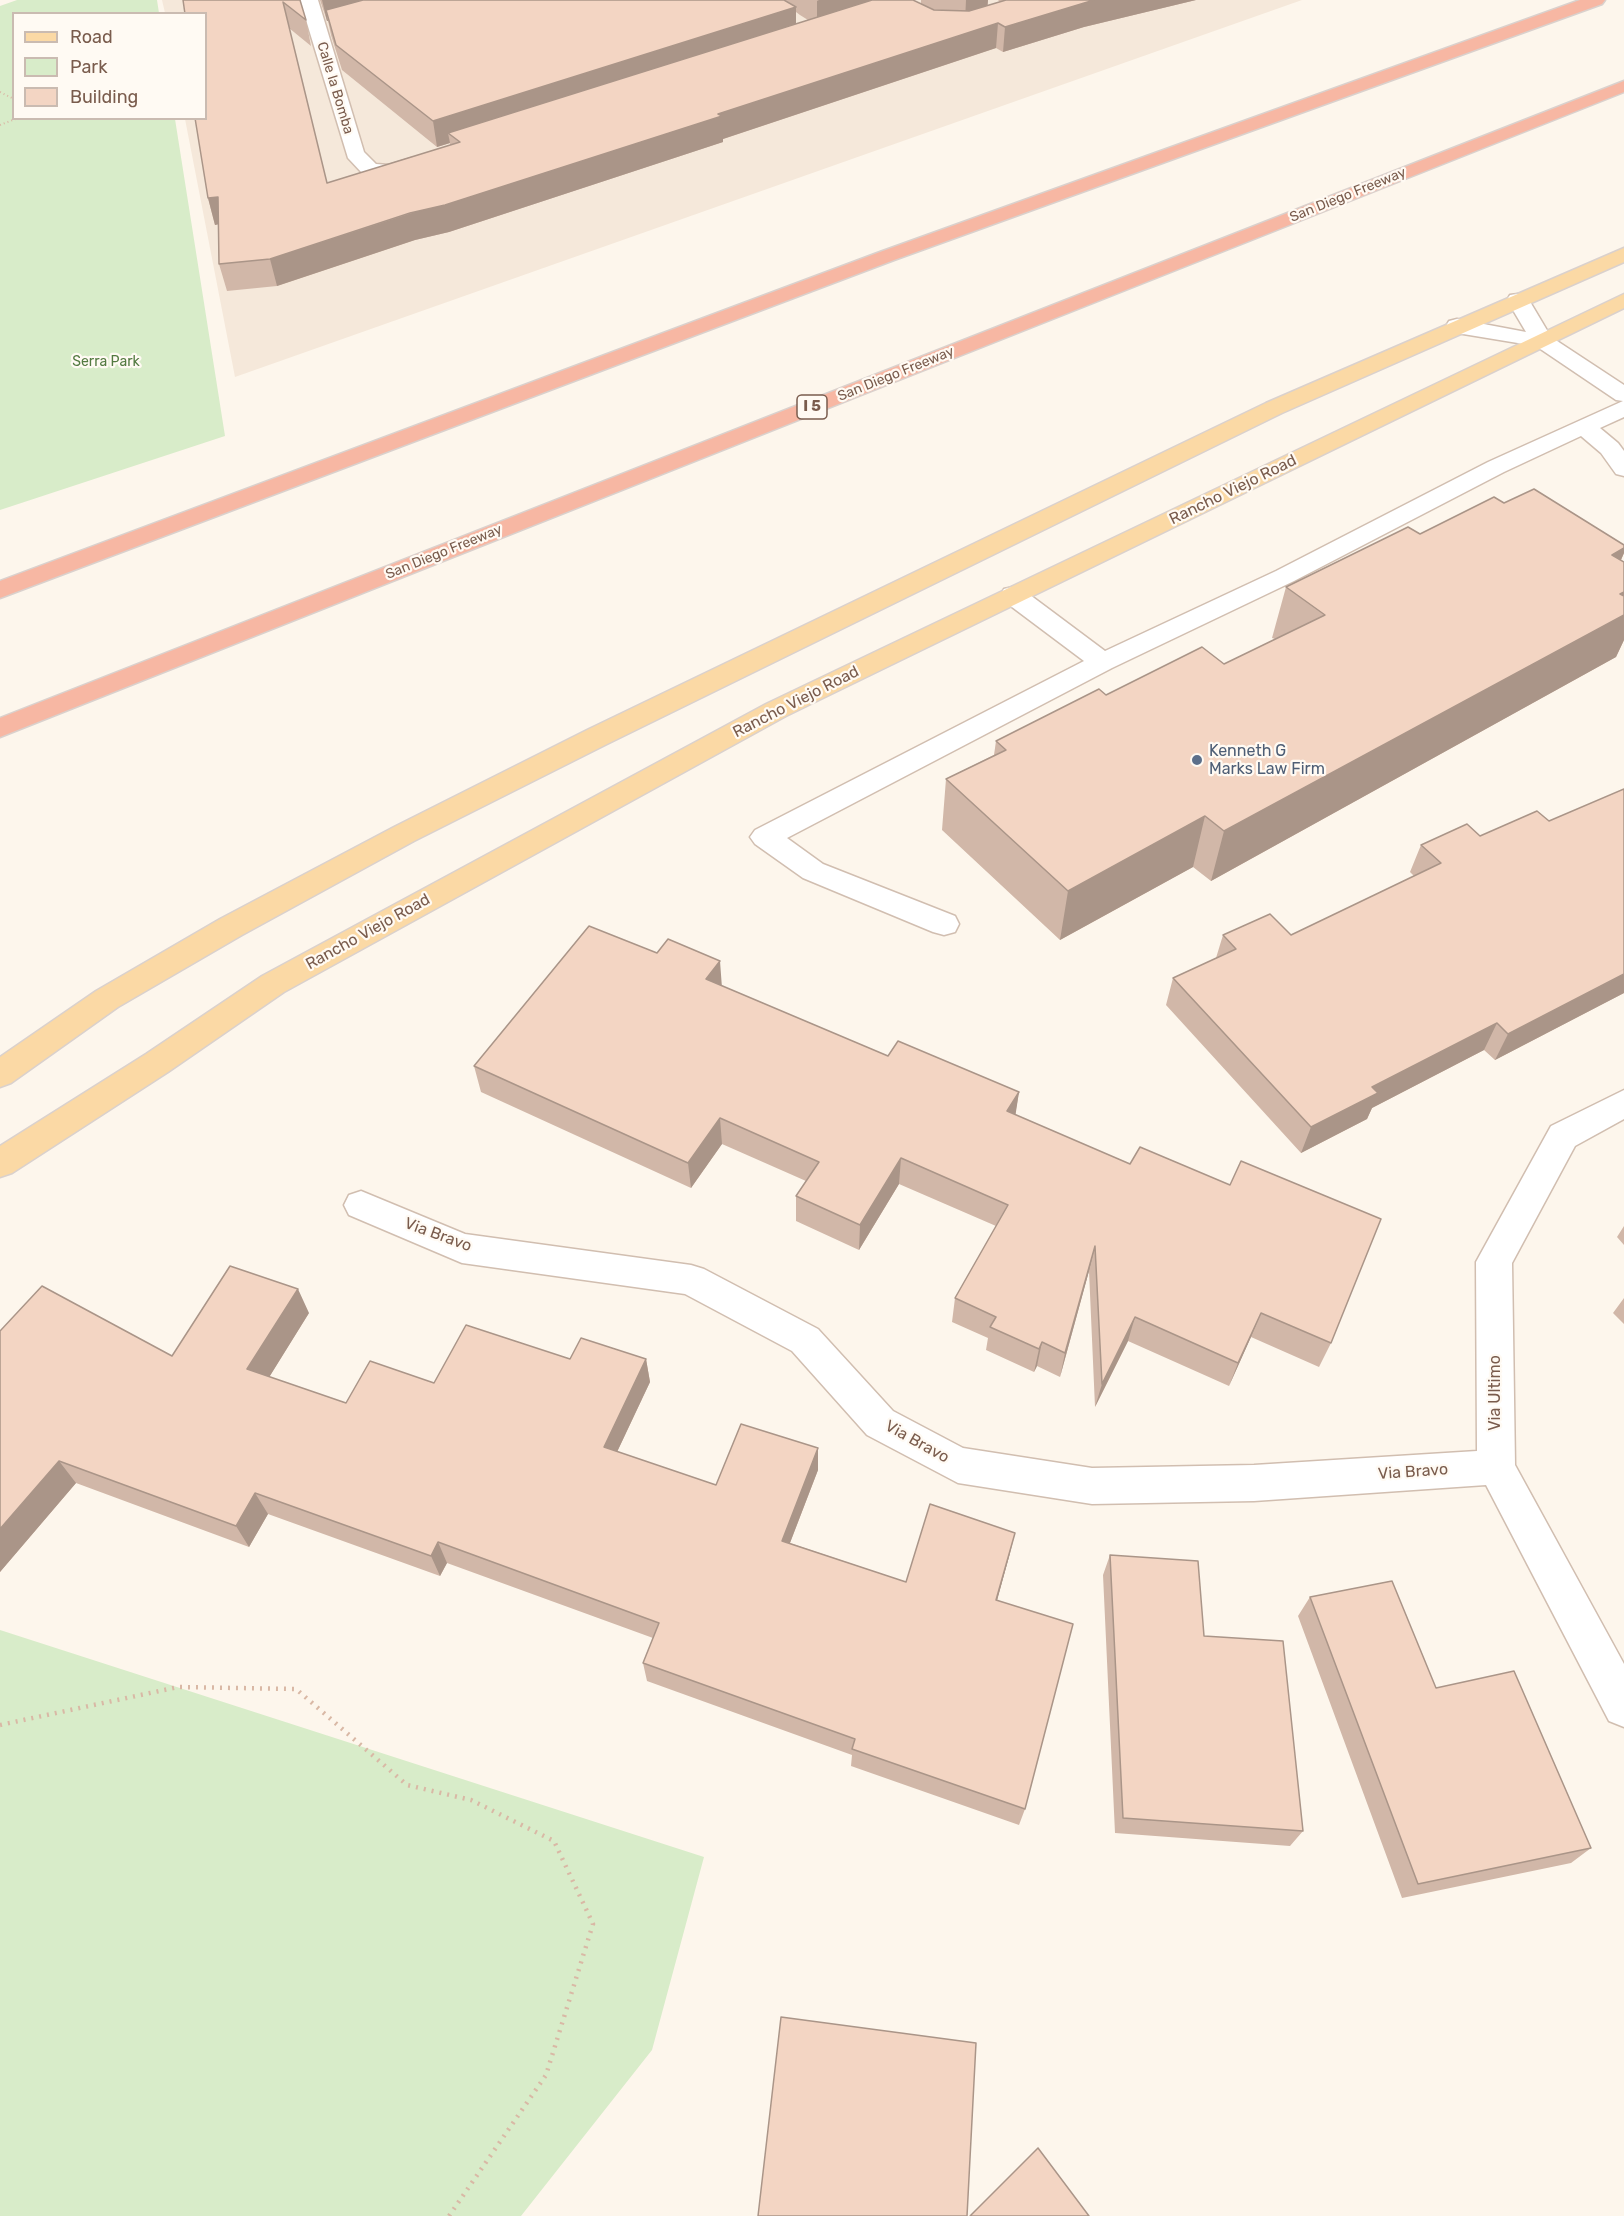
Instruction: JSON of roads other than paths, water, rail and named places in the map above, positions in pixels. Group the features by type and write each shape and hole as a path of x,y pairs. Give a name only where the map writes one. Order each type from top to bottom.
{"highway":[{"path":"0,590 887,256 1596,0"},
{"name":"San Diego Freeway","path":"0,728 1624,86"}],"main road":[{"path":"0,1074 107,999 231,927 404,834 597,737 1252,418 1624,254"},
{"name":"Rancho Viejo Road","path":"0,1163 157,1063 273,984 776,710 1624,300"}],"street":[{"name":"Calle la Bomba","path":"309,0 355,154 370,170 390,171 435,157"},
{"path":"317,31 338,26"},
{"path":"1518,300 1543,341"},
{"path":"1457,326 1543,341 1624,395"},
{"path":"944,924 813,871 765,837 1103,662 1285,576 1496,467 1624,408"},
{"path":"1584,427 1610,448 1624,468"},
{"path":"1013,596 1103,662"},
{"name":"Via Ultimo","path":"1624,1102 1563,1136 1494,1262 1496,1467 1624,1706"},
{"name":"Via Bravo","path":"361,1206 462,1248 692,1280 805,1340 880,1423 958,1465 1092,1486 1254,1483 1496,1467"}],"place":[{"name":"Kenneth G Marks Law Firm","path":"1197,760"}],"park label":[{"name":"Serra Park","path":"106,362"}]}
